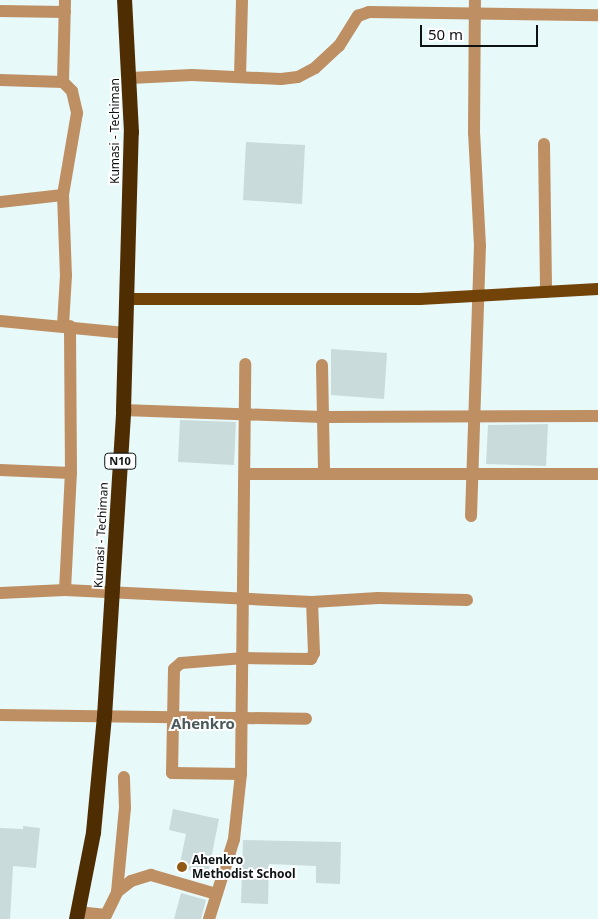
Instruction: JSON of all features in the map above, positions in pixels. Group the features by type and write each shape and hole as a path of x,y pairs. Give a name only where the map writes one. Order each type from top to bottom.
{"highway":[{"name":"Kumasi - Techiman","path":"77,916 93,832 104,716 123,410 127,299 130,78 124,0"}],"main road":[{"path":"127,299 420,299 598,289"}],"street":[{"path":"240,77 242,0"},
{"path":"471,516 476,296 480,220 474,133 475,0"},
{"path":"0,11 65,6 63,82"},
{"path":"130,78 192,75 298,77 314,68 339,46 358,16 369,12 476,15 598,15"},
{"path":"0,80 63,82 72,91 77,113 64,195 71,472 64,590"},
{"path":"544,144 546,292"},
{"path":"0,202 64,195"},
{"path":"0,321 67,325 125,333"},
{"path":"209,919 234,839 241,774 244,658 241,599 246,474 245,364"},
{"path":"322,365 324,474"},
{"path":"123,410 245,416 323,417 473,414 598,416"},
{"path":"0,470 71,472"},
{"path":"246,474 598,474"},
{"path":"0,593 64,590 113,591 312,602 378,598 467,600"},
{"path":"241,774 172,773 176,665 244,658 310,659 314,653 312,602"},
{"path":"0,715 306,719"},
{"path":"77,916 106,917 117,892 125,808 124,778"},
{"path":"117,892 131,881 151,875 216,894"}],"building":[{"path":"246,142 305,145 302,204 243,200"},
{"path":"331,349 387,353 384,399 331,395"},
{"path":"180,420 236,422 234,465 178,462"},
{"path":"548,424 546,466 486,464 488,425"},
{"path":"173,809 219,819 208,874 179,868 186,834 169,830"},
{"path":"23,826 40,828 36,868 13,866 10,919 0,919 0,828 23,829"},
{"path":"243,840 341,842 340,884 316,883 316,866 269,864 268,904 241,903"},
{"path":"181,893 206,900 201,919 174,919"}],"place":[{"name":"Ahenkro Methodist School","path":"182,867"}],"district":[{"name":"Ahenkro","path":"203,724"}]}
